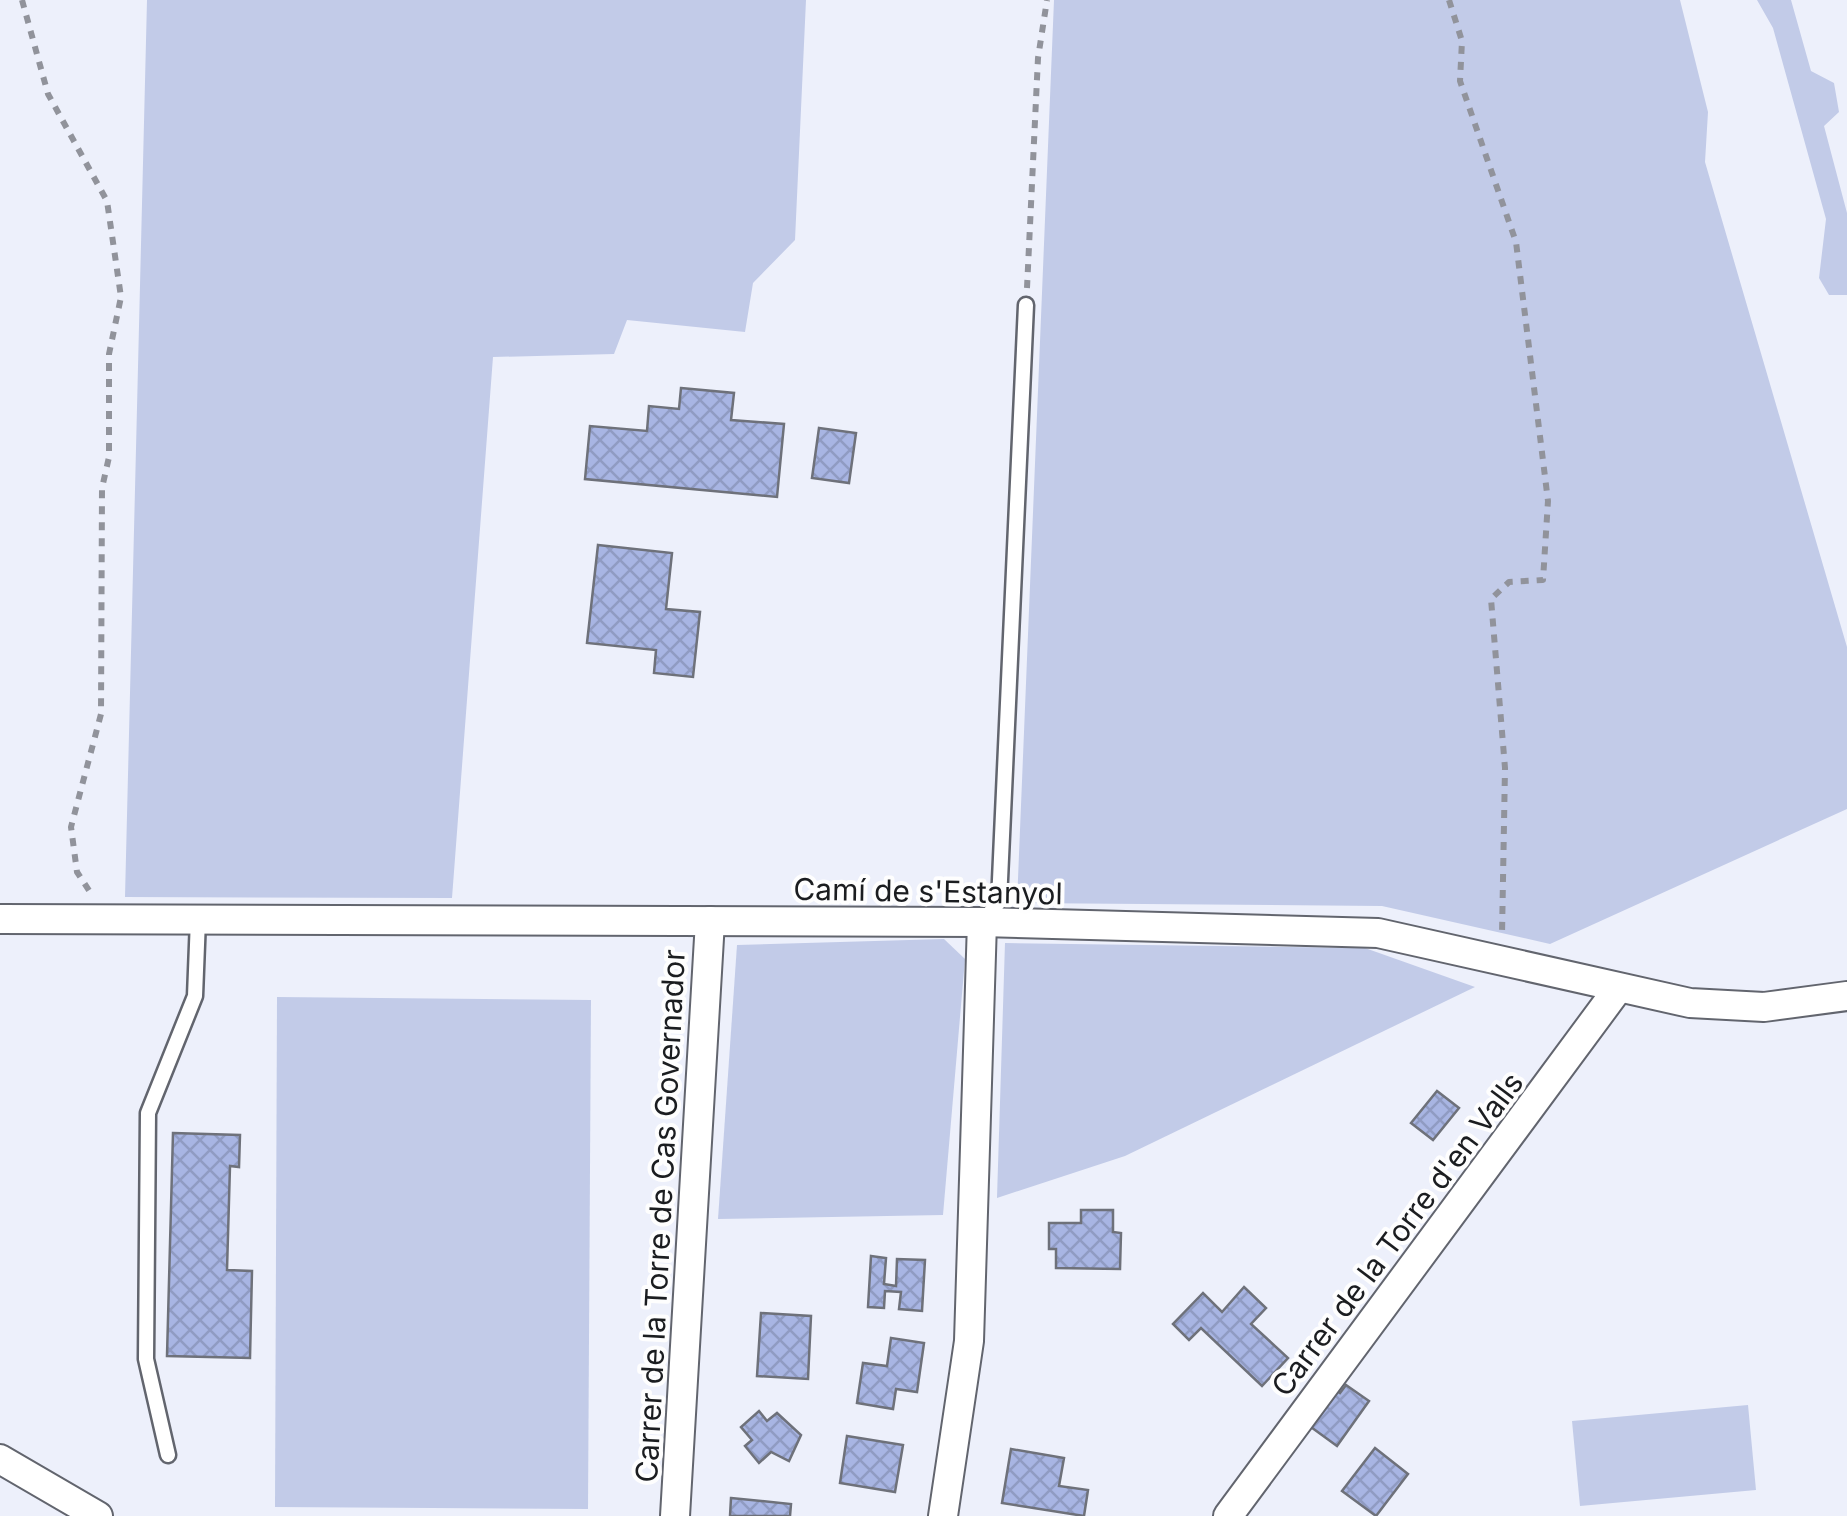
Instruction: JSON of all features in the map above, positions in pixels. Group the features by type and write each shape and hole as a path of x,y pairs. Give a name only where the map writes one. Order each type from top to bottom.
{"street":[{"name":"Camí de s'Estanyol","path":"0,919 982,922 1378,932 1617,990 1726,1006 1764,1007 1847,996"},
{"name":"Carrer de la Torre de Cas Governador","path":"675,1516 710,921"},
{"path":"943,1516 969,1341 982,922"},
{"name":"Carrer de la Torre d'en Valls","path":"1228,1516 1617,990"},
{"path":"0,1458 98,1516"}],"lane":[{"path":"982,922 999,902 1026,306"},
{"path":"168,1456 146,1359 148,1113 195,996 198,918"}],"path":[{"path":"22,0 48,94 107,201 121,297 110,354 109,457 102,488 100,714 70,827 78,872 107,918"},
{"path":"1026,306 1038,58 1047,0"},
{"path":"1449,0 1462,41 1460,82 1516,242 1548,501 1543,580 1508,582 1491,598 1506,768 1502,961"}],"shaded area":[{"path":"147,0 806,0 795,240 753,283 745,332 627,320 614,354 493,357 452,898 125,897"},
{"path":"1054,0 1680,0 1708,112 1705,162 1847,647 1847,809 1550,944 1382,906 1017,903"},
{"path":"1757,0 1791,0 1811,71 1834,83 1839,112 1824,126 1847,213 1847,295 1829,295 1819,278 1826,219 1773,28"},
{"path":"944,939 965,959 943,1215 718,1219 737,945"},
{"path":"1005,943 1365,948 1475,987 1125,1156 997,1198"},
{"path":"277,997 591,1000 588,1509 275,1507"},
{"path":"1748,1405 1756,1490 1580,1506 1572,1421"}],"building":[{"path":"681,388 734,393 731,420 784,424 777,497 585,479 590,426 647,431 649,406 679,409"},
{"path":"819,428 856,433 849,483 812,478"},
{"path":"598,545 672,553 666,609 700,612 693,677 654,673 656,650 587,643"},
{"path":"1437,1091 1459,1108 1433,1140 1411,1123"},
{"path":"173,1133 240,1135 239,1167 230,1166 227,1270 252,1271 250,1358 167,1356"},
{"path":"1081,1210 1113,1210 1113,1232 1121,1233 1120,1269 1056,1268 1056,1249 1049,1249 1049,1223 1081,1223"},
{"path":"871,1256 886,1258 884,1284 896,1286 897,1259 925,1260 922,1311 899,1309 901,1292 885,1291 884,1308 868,1307"},
{"path":"1244,1287 1266,1308 1251,1324 1288,1358 1262,1386 1201,1328 1189,1340 1173,1324 1203,1293 1222,1312"},
{"path":"761,1313 811,1316 808,1379 757,1376"},
{"path":"891,1338 924,1343 917,1392 896,1389 893,1409 857,1403 863,1363 887,1366"},
{"path":"1346,1385 1369,1401 1337,1446 1304,1422 1330,1386 1340,1393"},
{"path":"759,1411 767,1421 777,1413 801,1435 789,1461 771,1452 759,1463 745,1446 752,1440 741,1427"},
{"path":"847,1436 903,1445 895,1492 840,1483"},
{"path":"1375,1448 1408,1474 1376,1516 1342,1491"},
{"path":"1011,1449 1064,1458 1059,1486 1088,1490 1084,1516 1002,1503"},
{"path":"731,1498 791,1504 790,1516 730,1516"}]}
